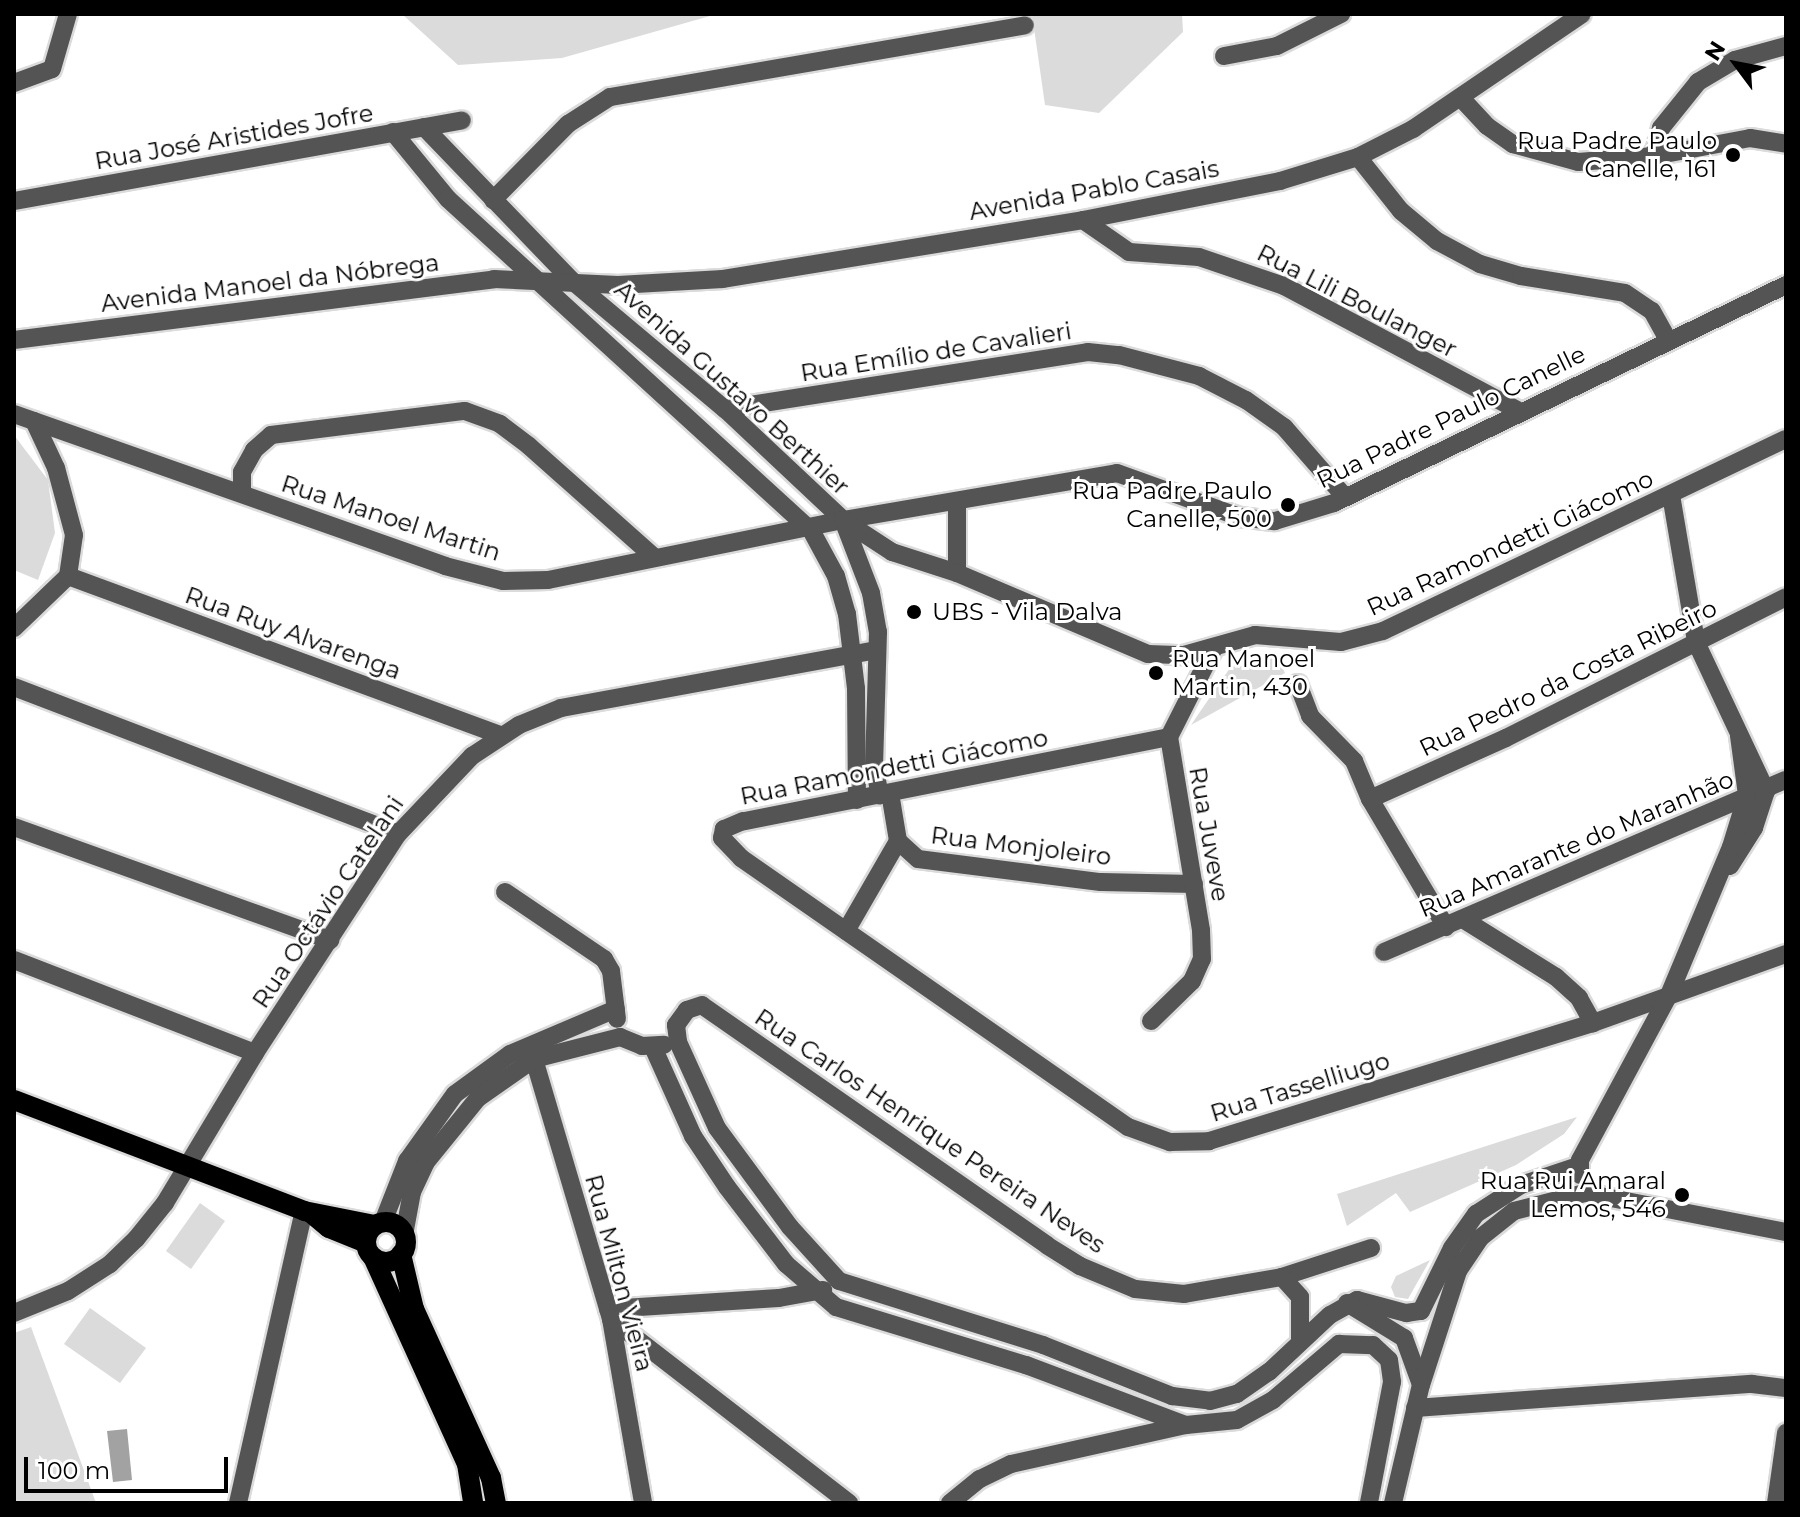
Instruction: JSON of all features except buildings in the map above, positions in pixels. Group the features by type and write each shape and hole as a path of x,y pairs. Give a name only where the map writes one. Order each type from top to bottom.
{"main road":[{"path":"14,1100 374,1237 388,1261 403,1244"},
{"path":"374,1237 400,1227 414,1309 491,1478 496,1503"},
{"path":"374,1237 467,1464 473,1503"}],"street":[{"path":"14,83 52,69 68,14"},
{"path":"1224,56 1277,46 1341,14"},
{"name":"Avenida Pablo Casais","path":"571,280 618,285 723,279 1083,220 1280,181 1358,157 1461,98 1582,14"},
{"path":"493,200 568,124 610,97 1025,25"},
{"path":"1654,156 1661,128 1698,82 1735,60 1786,46"},
{"path":"1461,98 1487,126 1542,155 1578,162 1654,156 1750,138 1786,144"},
{"name":"Rua José Aristides Jofre","path":"14,201 462,120"},
{"name":"Avenida Gustavo Berthier","path":"424,127 571,280 725,409 843,520 871,593 877,650 874,765 885,794"},
{"name":"Avenida Gustavo Berthier","path":"393,132 448,199 531,278 811,530 836,576 853,653 857,800"},
{"path":"1358,157 1401,211 1437,241 1480,264 1521,276 1625,293 1652,311 1668,340"},
{"name":"Rua Lili Boulanger","path":"1083,220 1129,252 1199,257 1284,286 1517,410"},
{"name":"Avenida Manoel da Nóbrega","path":"14,340 531,278 571,280"},
{"path":"605,307 618,285"},
{"name":"Rua Padre Paulo Canelle","path":"811,530 843,520 1117,473 1240,517 1275,521 1345,497 1517,410 1786,285"},
{"name":"Rua Emílio de Cavalieri","path":"725,409 1088,352 1119,355 1199,376 1246,400 1284,427 1345,497"},
{"path":"242,493 242,472 254,450 271,435 465,411 500,424 529,446 653,556"},
{"name":"Rua Manoel Martin","path":"14,414 445,566 503,581 548,580 653,556 811,530"},
{"path":"14,628 68,576 74,535 56,468 34,421"},
{"name":"Rua Ramondetti Giácomo","path":"843,520 892,552 957,573 1126,648 1184,655 1255,635 1341,642 1383,631 1786,439"},
{"path":"1671,495 1696,642 1766,791 1754,828 1715,888"},
{"path":"957,501 957,573"},
{"name":"Rua Ruy Alvarenga","path":"68,576 501,735"},
{"name":"Rua Pedro da Costa Ribeiro","path":"1370,799 1506,738 1786,597"},
{"name":"Rua Juveve","path":"1151,1021 1192,981 1202,959 1194,884 1169,737 1214,648"},
{"name":"Rua Octávio Catelani","path":"14,1313 68,1291 110,1264 165,1203 255,1053 398,834 448,779 501,735 561,708 877,650"},
{"path":"1298,684 1310,716 1354,761 1370,799 1446,927"},
{"path":"14,687 398,834"},
{"path":"1585,1193 1578,1166 1669,995 1715,888 1747,795 1739,736"},
{"name":"Rua Ramondetti Giácomo","path":"724,829 743,821 1169,737"},
{"name":"Rua Amarante do Maranhão","path":"1384,952 1466,921 1786,780"},
{"name":"Rua Monjoleiro","path":"885,794 898,841 918,859 1101,882 1194,884"},
{"path":"14,827 330,940"},
{"name":"Rua Tasselliugo","path":"724,829 726,845 741,858 1128,1127 1170,1142 1209,1141 1593,1023 1786,954"},
{"path":"846,931 898,841"},
{"path":"505,892 604,959 620,1037"},
{"path":"1466,921 1556,977 1579,998 1593,1023"},
{"path":"14,960 255,1053"},
{"name":"Rua Carlos Henrique Pereira Neves","path":"678,1042 682,1015 702,1005 1047,1245 1107,1280 1135,1289 1184,1294 1282,1277 1371,1248"},
{"path":"374,1237 407,1161 455,1094 510,1054 581,1021 616,1009"},
{"path":"581,1021 585,1043"},
{"path":"403,1244 412,1192 446,1132 478,1098 534,1059 585,1043 620,1037 653,1047 678,1042 717,1128 790,1227 839,1281 1043,1345 1172,1396 1210,1401 1237,1394 1347,1303 1364,1299 1406,1313 1421,1311 1462,1232 1476,1214 1521,1185 1578,1166"},
{"path":"653,1047 693,1136 786,1264 817,1294 836,1307 978,1349 1186,1425"},
{"name":"Rua Milton Vieira","path":"534,1059 609,1314 643,1503"},
{"path":"1521,1185 1527,1205"},
{"path":"1393,1503 1421,1385 1448,1295 1469,1250 1527,1205 1585,1193 1786,1232"},
{"path":"238,1503 308,1212"},
{"path":"1282,1277 1300,1297 1300,1342"},
{"path":"609,1314 817,1294 839,1281"},
{"path":"1347,1303 1361,1341"},
{"path":"1347,1303 1404,1338 1421,1385"},
{"path":"609,1314 831,1496 849,1503"},
{"path":"950,1503 980,1479 1011,1464 1250,1414 1339,1344 1361,1341 1382,1351 1392,1370 1369,1503"},
{"path":"1415,1408 1752,1384 1784,1387"},
{"path":"1120,1440 1132,1419 1132,1405"},
{"path":"1776,1503 1786,1433"}],"shaded area":[{"path":"402,14 717,14 562,58 458,65"},
{"path":"1032,14 1182,14 1183,32 1099,113 1045,105"},
{"path":"14,435 48,480 55,533 38,580 14,570"},
{"path":"1254,654 1278,657 1285,673 1191,725 1232,665"},
{"path":"1577,1117 1564,1134 1516,1165 1410,1212 1396,1193 1347,1226 1337,1194"},
{"path":"200,1203 225,1221 191,1269 166,1251"},
{"path":"1430,1260 1408,1299 1395,1297 1391,1287 1396,1276"},
{"path":"90,1308 146,1348 120,1383 64,1344"},
{"path":"31,1327 96,1503 14,1503 14,1333"},
{"path":"127,1429 132,1480 113,1482 107,1431"}],"place":[{"name":"Rua Padre Paulo Canelle, 161","path":"1733,155"},
{"name":"Rua Padre Paulo Canelle, 500","path":"1288,505"},
{"name":"UBS - Vila Dalva","path":"914,612"},
{"name":"Rua Manoel Martin, 430","path":"1156,673"},
{"name":"Rua Rui Amaral Lemos, 546","path":"1682,1195"}]}
